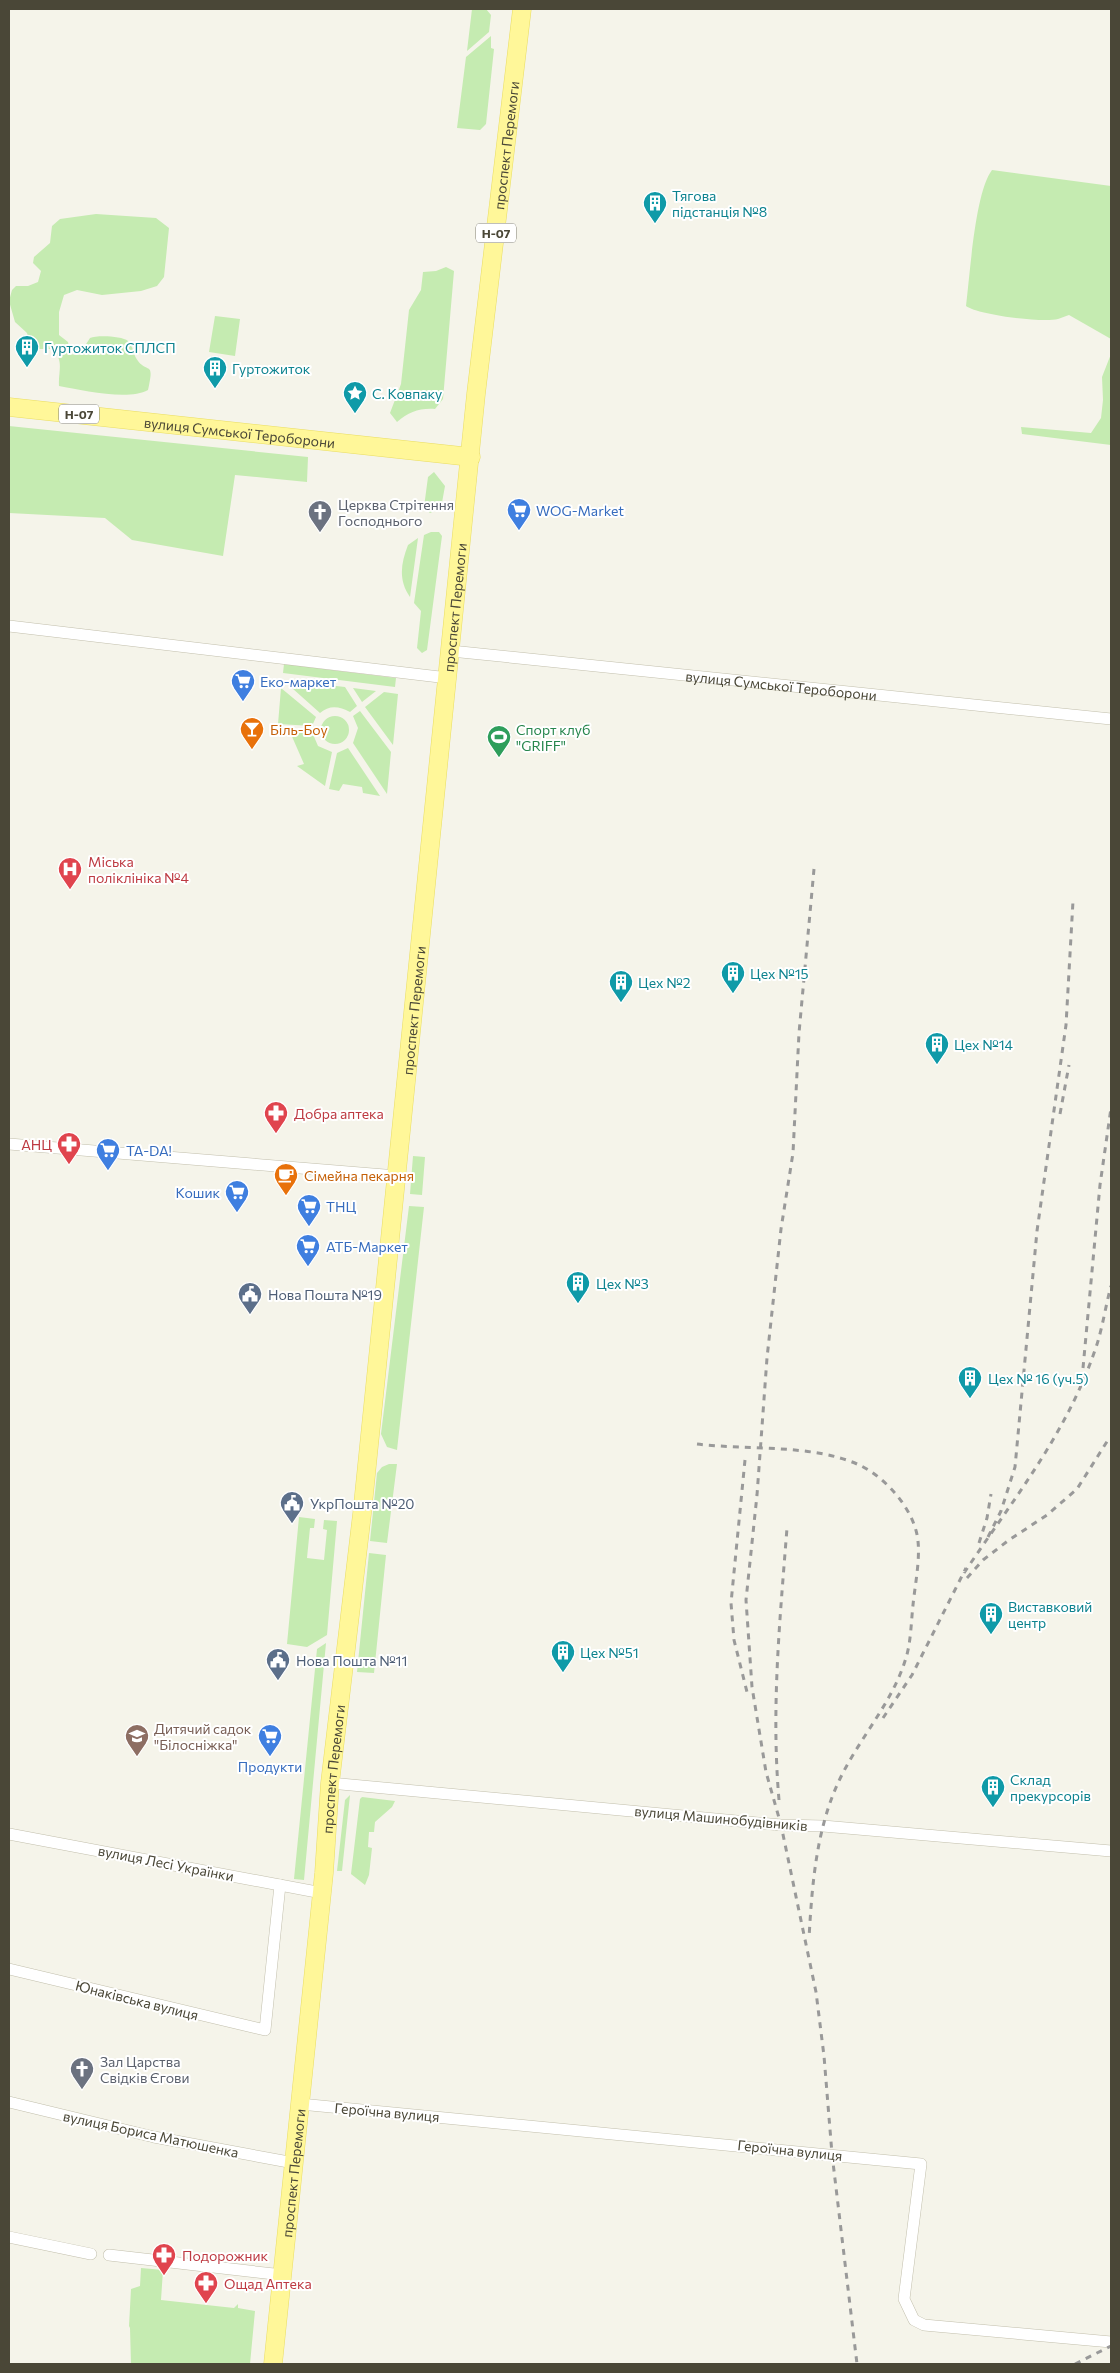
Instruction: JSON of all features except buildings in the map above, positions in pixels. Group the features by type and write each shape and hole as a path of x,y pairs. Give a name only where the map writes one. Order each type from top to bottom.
{"main road":[{"name":"проспект Перемоги","path":"273,2364 322,1892 330,1784 362,1514 470,457 522,9"},
{"name":"вулиця Сумської Тероборони","path":"9,407 470,457"}],"street":[{"path":"9,626 448,678"},
{"name":"вулиця Сумської Тероборони","path":"451,651 1111,719"},
{"path":"9,1144 397,1176"},
{"name":"вулиця Машинобудівників","path":"330,1784 781,1825 823,1826 1111,1851"},
{"name":"вулиця Лесі Українки","path":"9,1834 322,1892"},
{"name":"Юнаківська вулиця","path":"9,1969 264,2030 280,1885"},
{"name":"вулиця Бориса Матюшенка","path":"9,2102 154,2137 294,2163"},
{"name":"Героїчна вулиця","path":"300,2104 921,2164 904,2299 914,2320 924,2325 1111,2342"},
{"path":"9,2237 91,2254"},
{"path":"109,2255 283,2275"}],"green space":[{"path":"472,9 486,9 491,15 489,32 467,51"},
{"path":"491,36 491,48 494,49 486,124 480,130 457,128 466,57"},
{"path":"992,170 1111,186 1111,339 1069,315 1050,320 1025,319 996,315 966,306 977,215 986,181"},
{"path":"96,214 156,218 169,228 164,277 157,286 141,291 102,295 77,290 64,295 59,312 59,335 68,342 70,354 76,355 81,352 90,338 93,337 115,337 128,341 136,358 143,366 149,369 151,374 148,390 139,393 129,395 105,394 59,386 60,366 58,357 51,349 34,349 30,345 27,333 15,322 9,301 12,290 16,286 28,286 38,282 41,271 33,263 34,257 50,243 52,226 60,219"},
{"path":"446,267 454,271 443,399 435,409 414,411 397,422 390,413 401,384 409,310 421,290 423,272 436,271"},
{"path":"215,316 240,319 235,356 209,352"},
{"path":"1111,354 1111,445 1022,434 1021,427 1091,433 1101,418 1103,400 1102,377"},
{"path":"9,426 308,457 307,482 235,475 223,556 132,540 105,518 9,513"},
{"path":"434,472 445,486 441,508 430,513 424,507 428,477"},
{"path":"431,532 439,532 442,536 427,650 422,653 417,648 421,611 414,603 424,535"},
{"path":"418,538 410,597 402,578 402,565 408,545"},
{"path":"284,664 396,678 395,687 283,673"},
{"path":"283,680 345,687 357,706 350,712 334,707 320,713"},
{"path":"281,688 316,717 312,726 278,724"},
{"path":"353,688 376,691 362,702"},
{"path":"384,692 398,694 393,745 365,707"},
{"path":"360,711 391,752 387,794 353,743 358,728 353,716"},
{"path":"335,716 345,720 349,730 345,740 335,744 325,740 321,730 325,720"},
{"path":"290,732 312,732 318,746 332,752 325,786 297,766 304,764"},
{"path":"348,748 380,796 363,793 362,787 343,784 339,791 329,789 337,753"},
{"path":"413,1156 425,1157 422,1195 410,1194"},
{"path":"409,1206 424,1207 397,1450 387,1447 381,1434"},
{"path":"389,1464 397,1464 387,1543 370,1541 377,1473 382,1467"},
{"path":"299,1517 315,1519 314,1528 310,1528 307,1558 324,1560 327,1530 323,1529 324,1520 337,1521 327,1635 307,1647 287,1644"},
{"path":"369,1553 386,1555 374,1673 357,1672"},
{"path":"326,1643 304,1880 294,1879 317,1649"},
{"path":"350,1795 342,1871 337,1871 345,1800"},
{"path":"362,1797 395,1801 392,1807 375,1822 374,1832 369,1832 368,1847 372,1848 369,1875 365,1885 351,1874 360,1799"},
{"path":"141,2268 163,2270 161,2300 234,2308 238,2304 238,2308 255,2311 250,2364 131,2364 129,2326 131,2289 140,2286"}],"railway":[{"path":"814,869 799,1033 793,1153 781,1229 767,1358 757,1495 746,1600 752,1687 766,1772 781,1825 816,1992 824,2056 832,2154 857,2364"},
{"path":"988,1537 1001,1511 1015,1467 1037,1231 1066,1025 1073,901"},
{"path":"1060,1114 1069,1065"},
{"path":"1083,1368 1100,1185 1111,1108"},
{"path":"964,1573 1019,1494 1068,1412 1097,1345 1111,1286"},
{"path":"967,1578 983,1560 1047,1515 1077,1489 1108,1440"},
{"path":"697,1444 799,1450 820,1453 857,1464 868,1469 888,1485 905,1506 916,1529 918,1565 907,1654 891,1693 846,1768 831,1801 816,1859 809,1938"},
{"path":"745,1460 731,1603 734,1640 748,1696"},
{"path":"979,1543 987,1518 991,1494"},
{"path":"779,1800 776,1698 787,1528"},
{"path":"883,1718 912,1675 966,1568"},
{"path":"1075,2364 1111,2346"}],"place":[{"name":"Тягова підстанція №8","path":"655,224"},
{"name":"Гуртожиток СПЛСП","path":"27,368"},
{"name":"Гуртожиток","path":"215,389"},
{"name":"С. Ковпаку","path":"355,414"},
{"name":"WOG-Market","path":"519,531"},
{"name":"Церква Стрітення Господнього","path":"320,533"},
{"name":"Еко-маркет","path":"243,702"},
{"name":"Біль-Боу","path":"252,750"},
{"name":"Спорт клуб \"GRIFF\"","path":"499,758"},
{"name":"Міська поліклініка №4","path":"70,890"},
{"name":"Цех №15","path":"733,994"},
{"name":"Цех №2","path":"621,1003"},
{"name":"Цех №14","path":"937,1065"},
{"name":"Добра аптека","path":"276,1134"},
{"name":"АНЦ","path":"69,1165"},
{"name":"TA-DA!","path":"108,1171"},
{"name":"Сімейна пекарня","path":"286,1196"},
{"name":"Кошик","path":"237,1213"},
{"name":"ТНЦ","path":"309,1227"},
{"name":"АТБ-Маркет","path":"308,1267"},
{"name":"Цех №3","path":"578,1304"},
{"name":"Нова Пошта №19","path":"250,1315"},
{"name":"Цех № 16 (уч.5)","path":"970,1399"},
{"name":"УкрПошта №20","path":"292,1524"},
{"name":"Виставковий центр","path":"991,1635"},
{"name":"Цех №51","path":"563,1673"},
{"name":"Нова Пошта №11","path":"278,1681"},
{"name":"Дитячий садок \"Білосніжка\"","path":"137,1757"},
{"name":"Продукти","path":"270,1757"},
{"name":"Склад прекурсорів","path":"993,1808"},
{"name":"Зал Царства Свідків Єгови","path":"82,2090"},
{"name":"Подорожник","path":"164,2276"},
{"name":"Ощад Аптека","path":"206,2304"}]}
